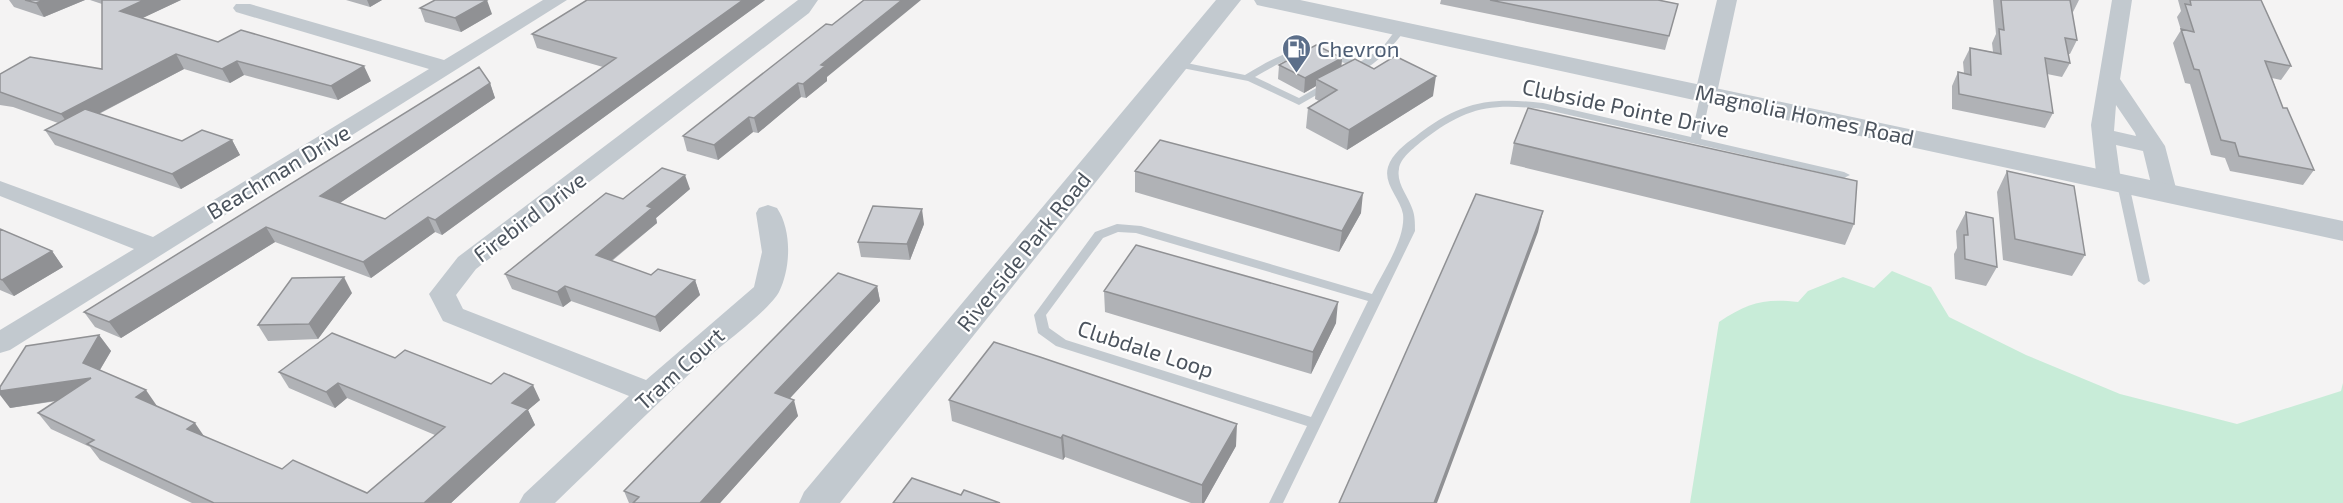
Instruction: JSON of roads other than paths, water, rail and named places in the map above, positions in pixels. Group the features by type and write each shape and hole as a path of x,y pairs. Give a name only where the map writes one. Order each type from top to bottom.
{"street":[{"name":"Beachman Drive","path":"0,343 557,0"},
{"name":"Firebird Drive","path":"650,393 453,315 442,294 466,263 802,9 808,0"},
{"name":"Riverside Park Road","path":"818,503 1229,0"},
{"name":"Magnolia Homes Road","path":"1266,0 2343,231"},
{"path":"1706,93 1727,0"},
{"path":"2116,182 2103,136 2111,81 2114,35 2122,0"},
{"path":"243,8 447,68"},
{"path":"2111,81 2153,146 2164,192"},
{"path":"2103,136 2153,146"},
{"path":"0,188 154,247"},
{"name":"Tram Court","path":"535,503 650,393 766,291 776,267 776,245 768,213"}],"lane":[{"path":"1177,64 1246,78 1299,102 1363,66 1385,50 1401,29"},
{"path":"1246,78 1277,60 1302,51 1323,53 1363,66"},
{"path":"1695,141 1706,93"},
{"name":"Clubside Pointe Drive","path":"1276,503 1409,231 1408,211 1394,183 1393,167 1404,152 1442,120 1470,106 1510,101 1543,106 1844,175"},
{"path":"2116,182 2144,281"},
{"name":"Clubdale Loop","path":"1315,423 1061,343 1043,330 1040,315 1100,235 1117,228 1137,229 1375,299"}],"place":[{"name":"Chevron","path":"1296,74"}]}
